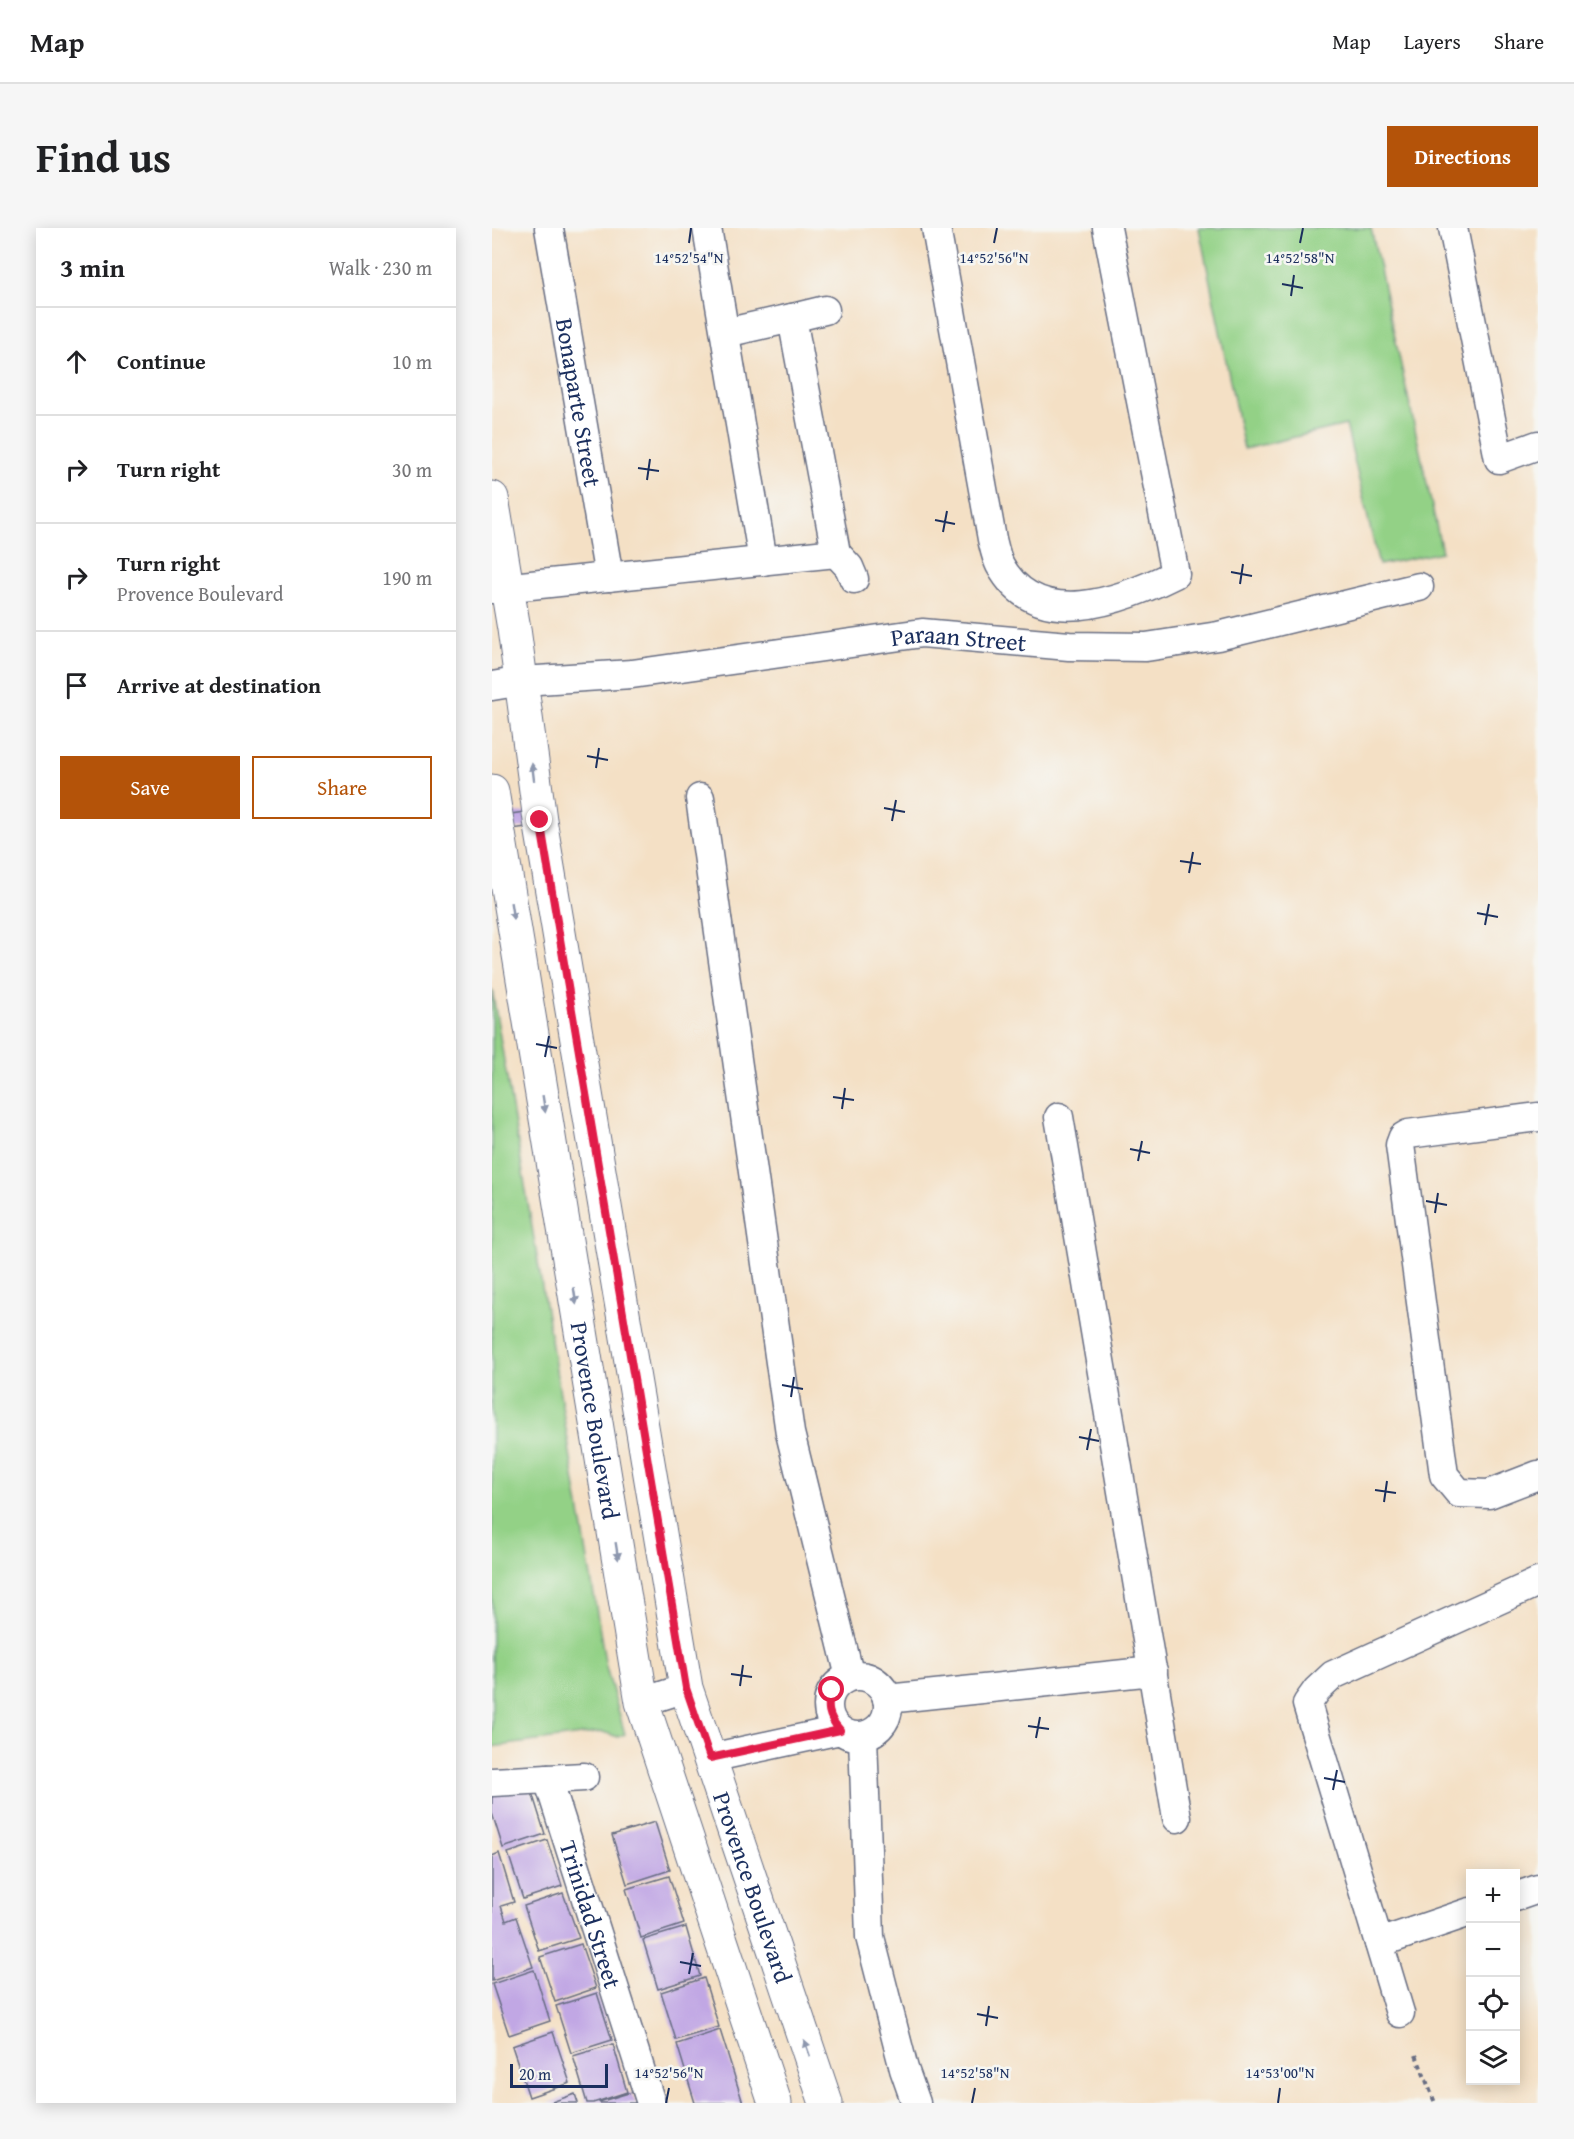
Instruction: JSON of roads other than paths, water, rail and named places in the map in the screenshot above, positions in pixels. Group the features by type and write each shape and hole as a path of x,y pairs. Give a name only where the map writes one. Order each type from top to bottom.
{"street":[{"name":"Bonaparte Street","path":"549,228 609,577"},
{"path":"707,228 763,561"},
{"path":"936,228 992,538 1000,565 1016,586 1033,598 1058,605 1082,606 1125,597 1175,574 1107,228"},
{"path":"1453,228 1499,459 1538,445"},
{"path":"725,333 825,310"},
{"path":"792,318 836,553 849,567 854,579"},
{"name":"Provence Boulevard","path":"492,498 507,684 540,820 686,1688 826,2103"},
{"path":"500,588 836,553"},
{"name":"Paraan Street","path":"507,684 632,674 922,633 1069,646 1146,647 1218,636 1419,587"},
{"name":"Provence Boulevard","path":"492,791 642,1702 775,2103"},
{"path":"700,798 790,1433 850,1677"},
{"path":"1059,1117 1177,1818"},
{"path":"1538,1117 1408,1134 1403,1137 1400,1145 1444,1475 1459,1493 1489,1494 1538,1475"},
{"path":"1400,2013 1307,1704 1317,1690 1333,1675 1538,1582"},
{"path":"887,1699 1153,1671"},
{"path":"710,1758 874,1731 883,1723 887,1711 887,1699 882,1688 873,1680 862,1676 850,1677 841,1682 832,1690 829,1700 828,1711 832,1721 851,1733"},
{"path":"642,1702 686,1688"},
{"path":"851,1733 870,1937 904,2069 916,2103"},
{"path":"492,1782 584,1777"},
{"name":"Trinidad Street","path":"548,1779 651,2103"},
{"path":"1520,1895 1538,1889"},
{"path":"1379,1943 1466,1913"}]}
